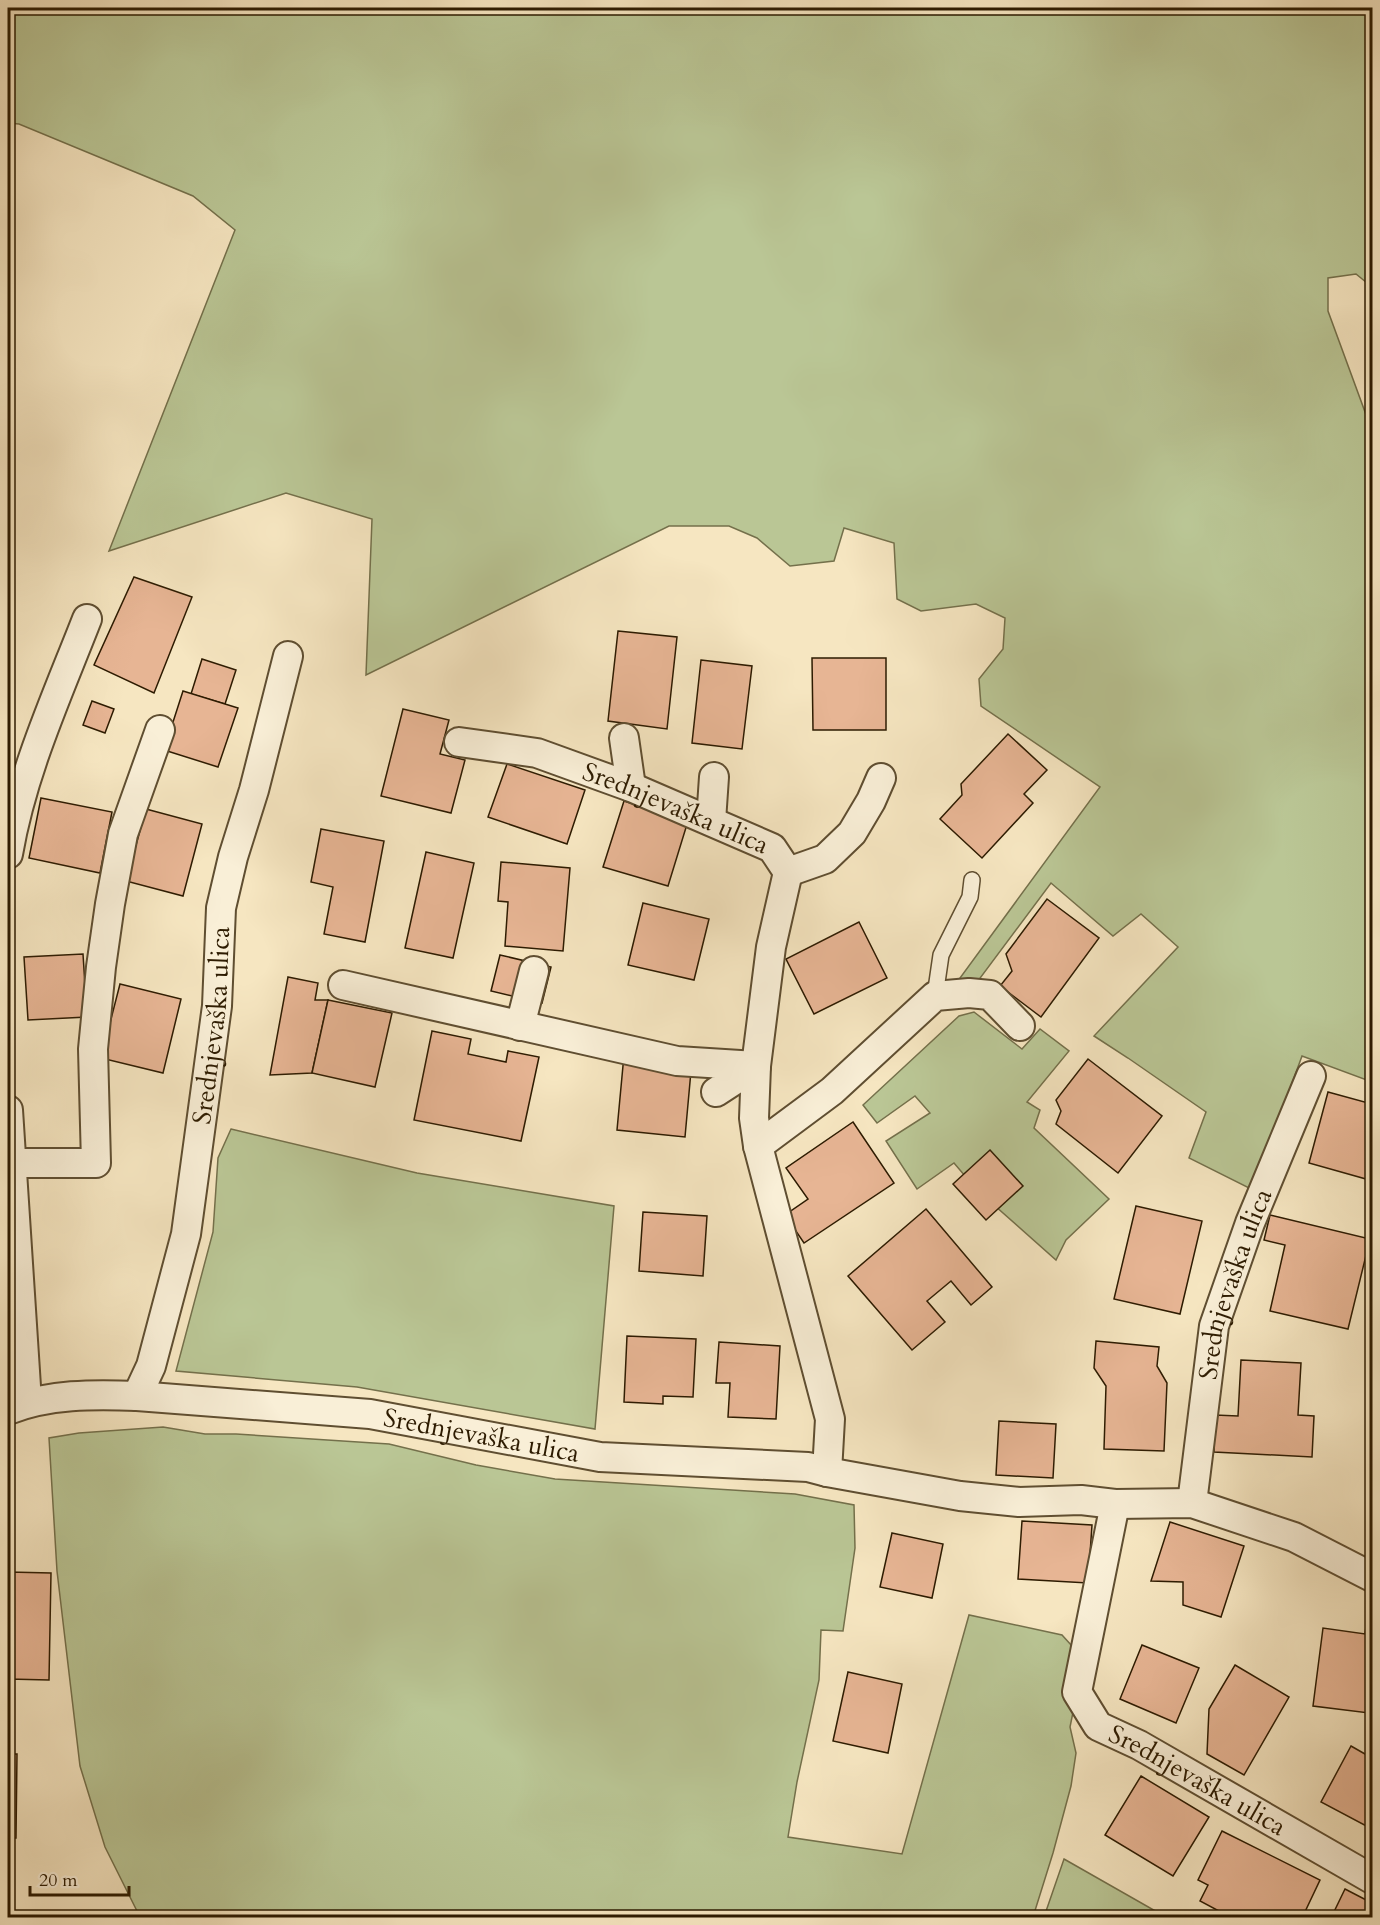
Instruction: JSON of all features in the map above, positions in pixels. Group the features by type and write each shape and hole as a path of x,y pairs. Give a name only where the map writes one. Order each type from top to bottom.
{"street":[{"path":"8,854 13,823 25,778 87,619"},
{"name":"Srednjevaška ulica","path":"137,1395 151,1366 186,1234 217,1006 222,908 232,857 254,790 288,656"},
{"path":"11,1163 96,1163 93,1049 100,967 123,834 160,730"},
{"path":"624,738 631,787"},
{"name":"Srednjevaška ulica","path":"459,742 631,787 772,848 789,872 771,947 756,1066 754,1118 758,1146 830,1419 827,1472"},
{"path":"711,820 714,777"},
{"path":"789,872 825,860 852,833 871,801 881,778"},
{"path":"520,1026 534,971"},
{"path":"343,985 677,1061 756,1066"},
{"path":"758,1146 832,1090 935,996 969,993 990,995 1020,1026"},
{"path":"716,1092 756,1066"},
{"name":"Srednjevaška ulica","path":"1192,1503 1214,1326 1250,1223 1311,1076"},
{"name":"Srednjevaška ulica","path":"8,1110 17,1406 100,1394 370,1414 600,1457 808,1467 960,1496 1018,1502 1081,1500 1115,1504 1192,1503 1294,1537 1372,1577"},
{"name":"Srednjevaška ulica","path":"1115,1504 1077,1692 1098,1726 1139,1745 1372,1879"}],"lane":[{"path":"935,996 941,955 970,897 972,880"}],"green space":[{"path":"8,8 1372,8 1372,287 1356,274 1328,278 1328,311 1372,431 1372,1082 1302,1056 1253,1190 1189,1158 1206,1112 1094,1036 1178,947 1141,914 1113,936 1051,883 969,993 960,978 1100,787 981,706 979,679 1003,649 1005,618 976,604 921,611 897,599 894,543 844,528 834,561 790,566 757,538 729,526 669,526 366,675 372,519 286,493 109,551 235,230 193,196 19,124 8,123"},
{"path":"974,1012 1022,1049 1040,1029 1069,1051 1027,1102 1040,1110 1034,1128 1109,1199 1066,1240 1056,1260 977,1190 954,1163 917,1189 886,1141 930,1113 915,1096 877,1123 863,1105 959,1016"},
{"path":"231,1129 417,1173 614,1206 595,1429 357,1387 176,1371 213,1232 218,1158"},
{"path":"163,1427 205,1434 389,1444 476,1465 555,1479 795,1494 854,1505 855,1548 843,1631 821,1630 819,1680 797,1782 788,1837 902,1854 969,1615 1062,1635 1072,1646 1086,1648 1070,1727 1076,1753 1071,1786 1033,1917 140,1917 105,1847 80,1766 57,1571 49,1438 79,1433"},
{"path":"1064,1859 1166,1917 1044,1917"}],"building":[{"path":"134,577 192,597 154,693 94,665"},
{"path":"618,631 677,637 667,729 608,721"},
{"path":"812,658 886,658 886,730 813,730"},
{"path":"202,659 236,670 225,704 191,694"},
{"path":"701,660 752,666 742,749 692,743"},
{"path":"183,691 238,708 218,767 164,750"},
{"path":"92,701 114,709 105,733 83,725"},
{"path":"403,709 449,720 440,754 465,760 451,813 381,796"},
{"path":"1008,734 1047,770 1024,794 1033,803 982,858 940,819 962,795 961,784"},
{"path":"507,764 585,790 567,844 488,817"},
{"path":"41,798 112,812 100,873 29,858"},
{"path":"624,801 688,821 668,886 603,867"},
{"path":"146,809 202,824 183,896 126,881"},
{"path":"321,829 384,841 365,942 324,934 333,887 311,882"},
{"path":"426,852 474,863 453,958 405,948"},
{"path":"501,862 570,868 563,951 505,946 508,902 498,901"},
{"path":"1047,899 1099,938 1041,1017 1000,986 1012,971 1006,954"},
{"path":"643,903 709,919 694,980 628,965"},
{"path":"859,922 887,978 814,1014 786,959"},
{"path":"83,954 87,1017 28,1020 24,957"},
{"path":"500,955 551,967 542,1003 491,991"},
{"path":"288,977 318,983 315,1000 328,1000 312,1073 270,1075"},
{"path":"120,984 181,999 163,1073 101,1058"},
{"path":"328,1000 392,1013 375,1087 312,1073"},
{"path":"432,1031 471,1039 468,1054 506,1062 508,1051 539,1057 521,1141 414,1120"},
{"path":"624,1055 691,1071 685,1137 617,1130"},
{"path":"1088,1059 1162,1116 1118,1173 1056,1124 1061,1111 1056,1100"},
{"path":"1328,1092 1372,1104 1372,1156 1366,1179 1309,1163"},
{"path":"853,1122 894,1183 804,1243 785,1215 808,1199 786,1168"},
{"path":"990,1150 1023,1186 986,1220 953,1184"},
{"path":"1136,1206 1202,1221 1180,1314 1114,1299"},
{"path":"926,1209 992,1287 971,1305 951,1281 927,1301 945,1322 912,1350 848,1276"},
{"path":"643,1212 707,1216 703,1276 639,1271"},
{"path":"1270,1215 1370,1239 1348,1329 1270,1311 1285,1245 1264,1240"},
{"path":"627,1336 696,1339 693,1397 663,1396 663,1404 624,1402"},
{"path":"1096,1341 1159,1347 1157,1366 1167,1383 1164,1451 1104,1449 1106,1386 1094,1368"},
{"path":"719,1342 780,1346 776,1419 728,1417 730,1383 716,1383"},
{"path":"1241,1360 1301,1363 1298,1415 1314,1416 1312,1457 1214,1452 1215,1415 1238,1416"},
{"path":"999,1421 1056,1424 1053,1478 996,1475"},
{"path":"1022,1521 1092,1525 1088,1583 1018,1579"},
{"path":"1170,1522 1244,1546 1221,1617 1183,1605 1183,1582 1151,1581"},
{"path":"892,1533 943,1544 932,1598 880,1587"},
{"path":"8,1572 51,1573 49,1680 8,1679"},
{"path":"1371,1587 1372,1685 1369,1713 1313,1706 1323,1628 1365,1634"},
{"path":"1142,1645 1199,1668 1176,1723 1120,1699"},
{"path":"1235,1665 1289,1697 1244,1775 1207,1754 1209,1709"},
{"path":"848,1672 902,1684 888,1753 833,1741"},
{"path":"1351,1746 1372,1758 1372,1829 1321,1802"},
{"path":"8,1754 17,1754 16,1838 8,1838"},
{"path":"1141,1776 1209,1817 1173,1876 1105,1835"},
{"path":"1222,1831 1320,1880 1302,1918 1232,1918 1200,1901 1208,1885 1198,1880"},
{"path":"1345,1889 1372,1903 1372,1918 1331,1918"}]}
